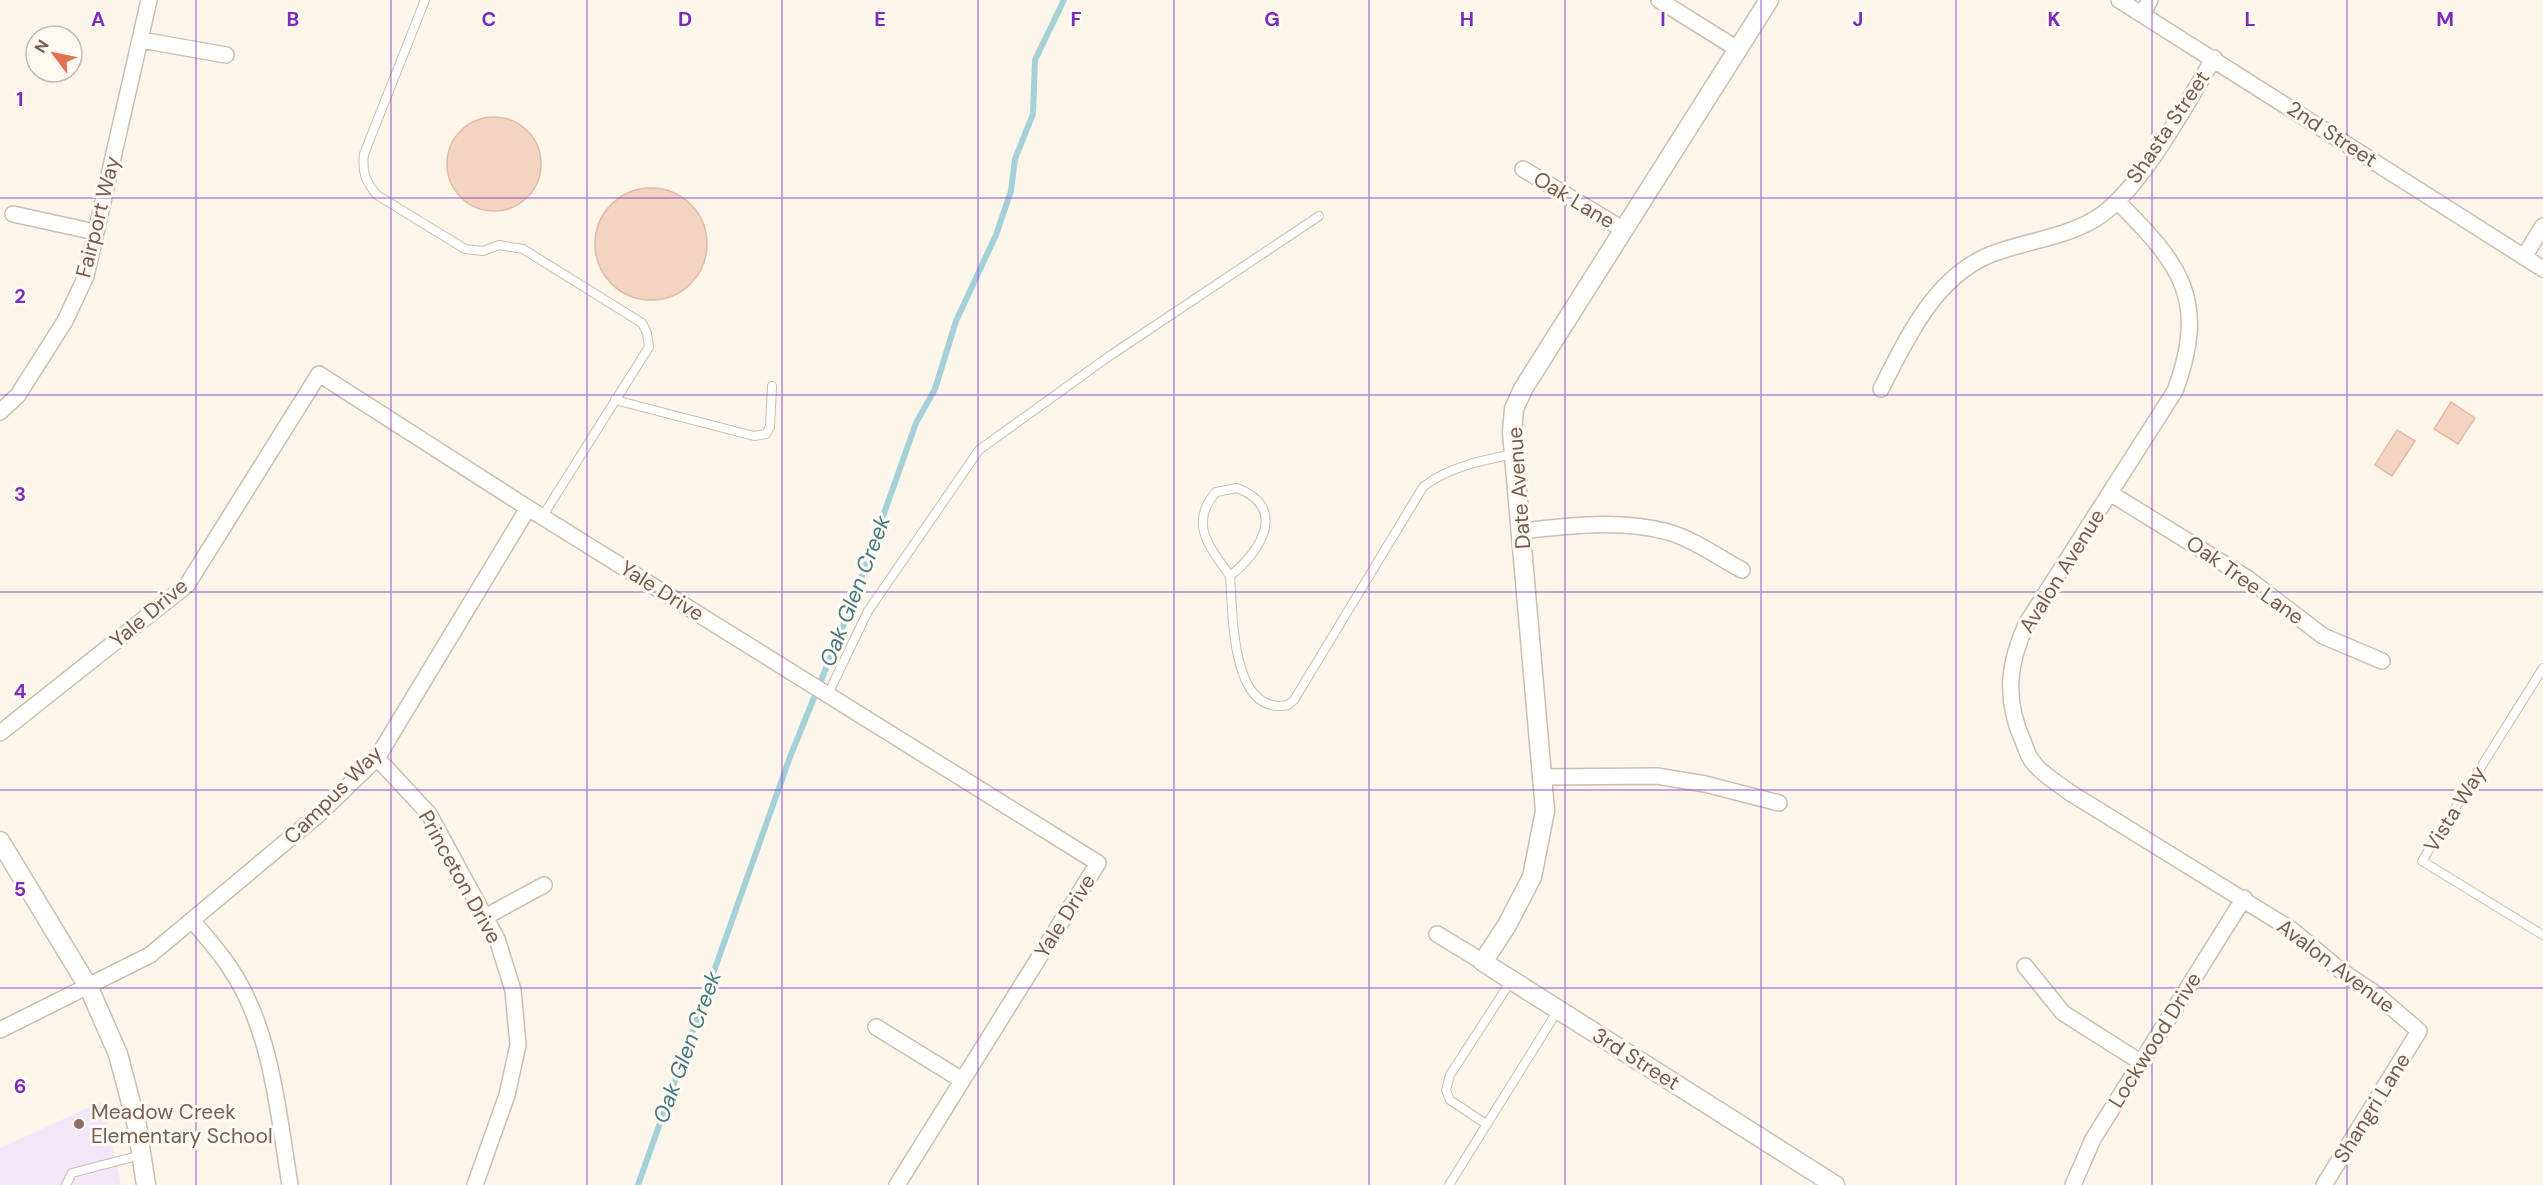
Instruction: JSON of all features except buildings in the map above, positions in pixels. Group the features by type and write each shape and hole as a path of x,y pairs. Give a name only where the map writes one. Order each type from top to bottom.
{"street":[{"name":"Fairport Way","path":"0,412 18,395 65,321 86,276 149,0"},
{"path":"1659,0 1739,50"},
{"name":"Date Avenue","path":"1483,962 1507,925 1532,877 1545,811 1514,454 1514,409 1523,390 1769,0"},
{"name":"2nd Street","path":"2119,0 2214,58 2543,269"},
{"path":"2142,14 2150,0"},
{"path":"141,40 226,55"},
{"name":"Shasta Street","path":"1881,389 1924,312 1939,292 1953,280 1986,256 2073,230 2097,219 2116,201 2159,148 2214,58"},
{"name":"Oak Lane","path":"1523,169 1624,230"},
{"name":"Avalon Avenue","path":"2116,201 2157,242 2174,266 2187,300 2189,342 2175,391 2028,621 2019,639 2009,678 2010,703 2015,724 2033,762 2069,792 2244,898 2292,930 2340,970 2376,994 2419,1031"},
{"path":"13,214 95,232"},
{"path":"2524,257 2543,226"},
{"name":"Yale Drive","path":"0,733 188,585 319,374 542,517 1098,863 897,1185"},
{"name":"Oak Tree Lane","path":"2110,493 2247,578 2323,636 2382,661"},
{"name":"Campus Way","path":"0,1030 89,988 150,955 318,815 377,758 528,507"},
{"path":"1521,531 1606,523 1647,528 1669,532 1742,570"},
{"name":"Princeton Drive","path":"377,758 429,814 497,939 513,990 518,1045 507,1095 475,1185"},
{"path":"1543,777 1657,776 1705,784 1779,803"},
{"path":"0,841 89,988 118,1054 137,1126 146,1185"},
{"path":"485,917 544,885"},
{"name":"Lockwood Drive","path":"2073,1185 2093,1139 2244,898"},
{"path":"193,921 231,968 253,1013 270,1069 290,1185"},
{"name":"3rd Street","path":"1437,934 1835,1185"},
{"path":"2025,966 2063,1013 2142,1063"},
{"path":"876,1027 962,1080"},
{"name":"Shangri Lane","path":"2324,1185 2419,1031"}],"lane":[{"path":"425,0 364,154 362,170 368,184 377,195 465,249 483,251 499,245 523,249 642,323 647,333 648,347 542,517"},
{"path":"828,694 868,610 979,450 1108,357 1319,216"},
{"path":"615,400 754,436 766,434 770,428 772,386"},
{"path":"1230,576 1254,553 1262,540 1265,526 1264,513 1258,501 1237,488 1216,492 1209,501 1202,522 1203,533 1209,546 1230,576 1239,664 1244,679 1252,693 1262,700 1280,707 1288,705 1294,700 1424,487 1439,476 1484,460 1514,454"},
{"name":"Vista Way","path":"2543,668 2422,861 2543,935"},
{"path":"1486,1124 1450,1100 1446,1090 1450,1075 1511,979"},
{"path":"1449,1185 1558,1010"},
{"path":"66,1185 72,1173 141,1155"}],"shaded area":[{"name":"Meadow Creek Elementary School","path":"103,1101 121,1185 0,1185 0,1148"}],"waterway":[{"name":"Oak Glen Creek","path":"638,1185 790,757 852,604 916,423 935,389 956,321 996,235 1011,191 1015,159 1033,114 1035,60 1064,0"}],"place":[{"name":"Meadow Creek Elementary School","path":"79,1124"}]}
